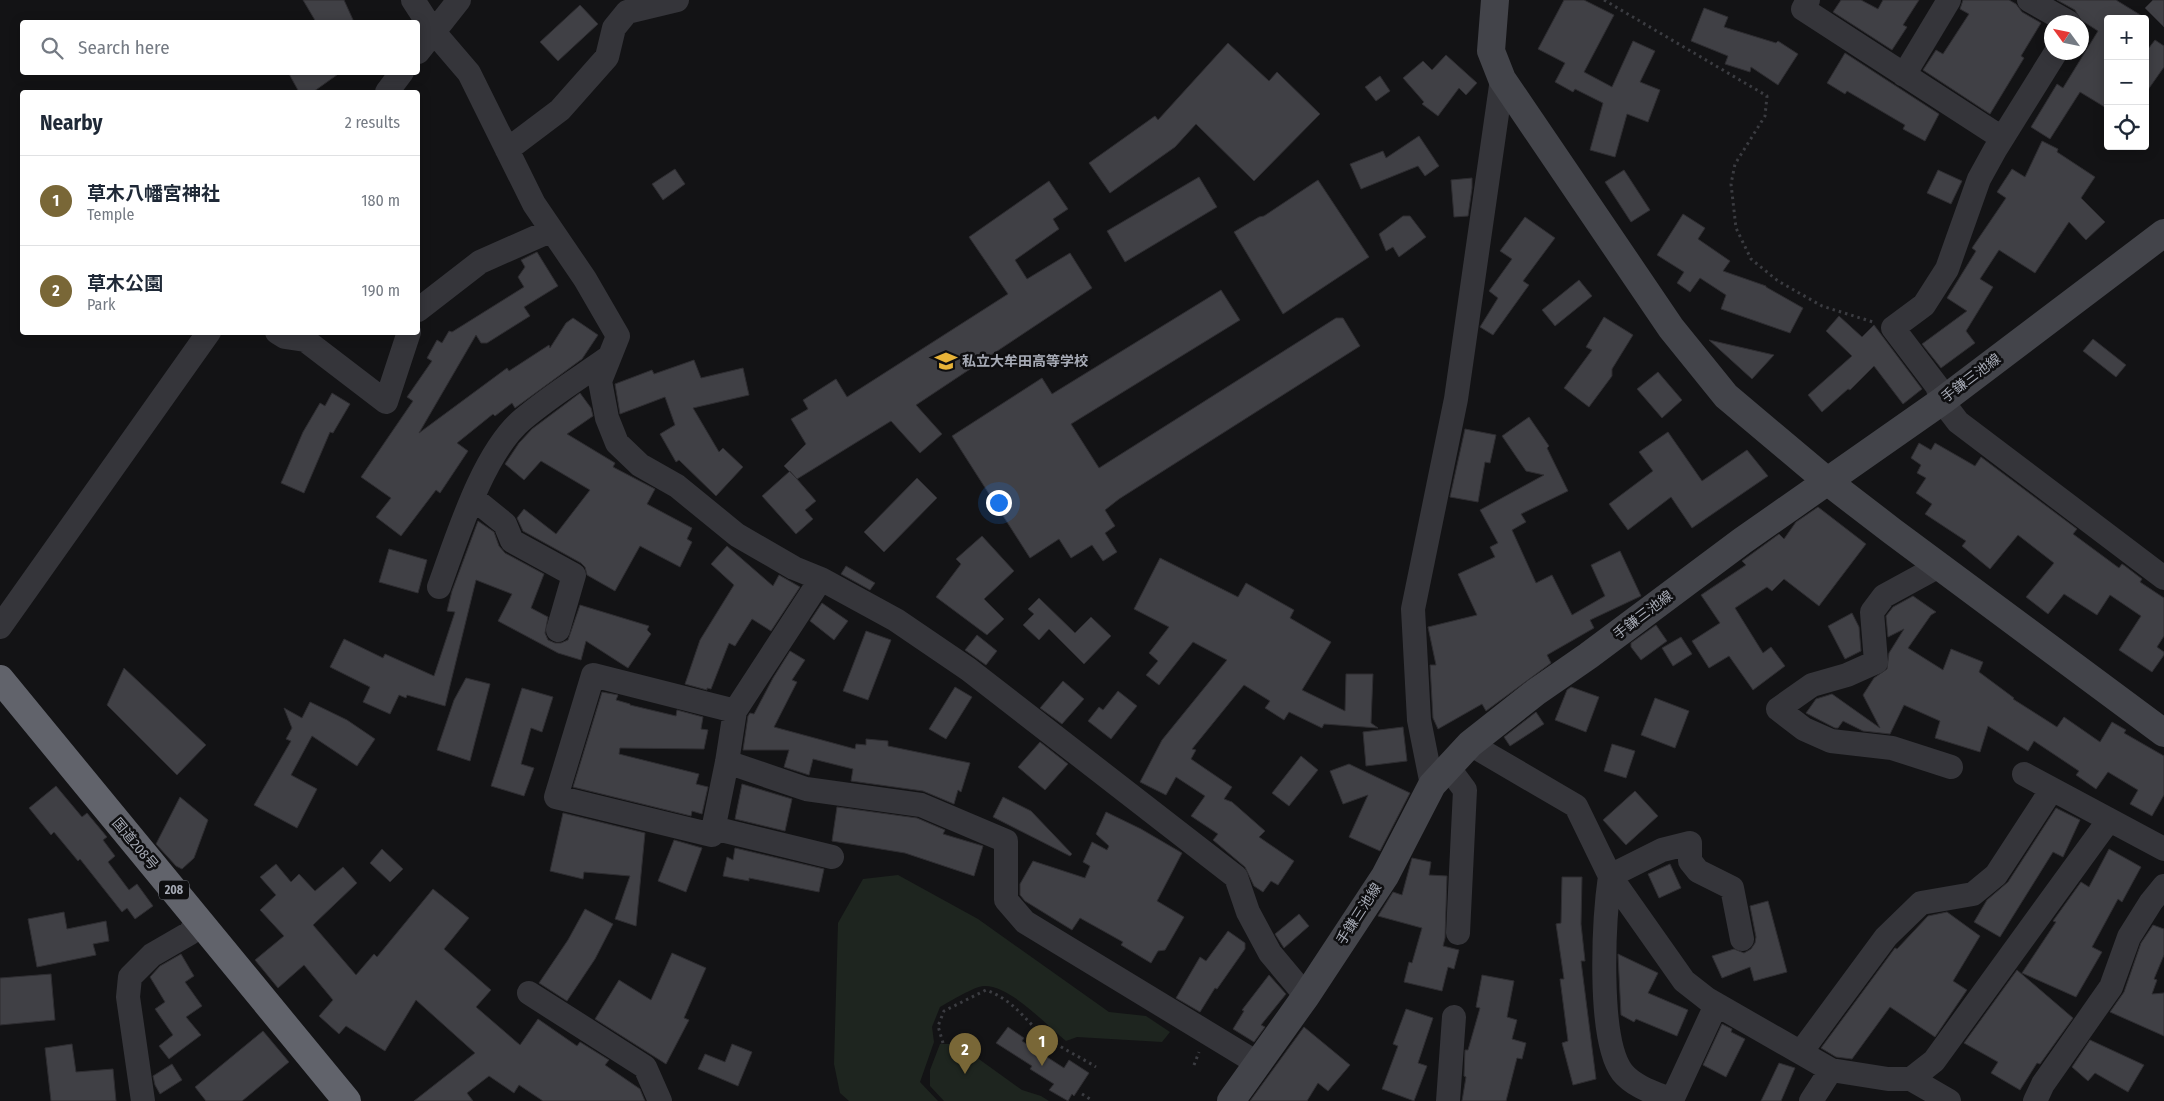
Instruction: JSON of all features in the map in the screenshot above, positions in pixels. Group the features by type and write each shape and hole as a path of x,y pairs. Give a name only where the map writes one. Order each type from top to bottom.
{"highway":[{"name":"国道208号","path":"0,679 347,1101"}],"main road":[{"path":"1495,0 1491,50 1502,79 1671,328 1726,396 1827,481 2164,733"},
{"name":"手鎌三池線","path":"1231,1101 1306,996 1385,876 1440,776 1470,744 1536,692 1827,481 1942,401 2164,233"}],"street":[{"path":"413,0 433,32 468,73 534,204 618,336 600,381 607,418 617,443 640,464 677,486 737,535 794,568 821,579 896,620 968,669 1236,877 1248,912 1270,953 1306,996"},
{"path":"420,49 459,0"},
{"path":"507,150 560,110 595,71 607,57 614,28 627,12 676,0"},
{"path":"1808,0 1803,9 2002,138"},
{"path":"1904,75 1949,0"},
{"path":"2029,0 2056,15"},
{"path":"2051,60 2002,138 1979,180 1947,268 1924,305 1893,328 1936,386 1942,401 1958,422 2164,578"},
{"path":"388,90 400,75"},
{"path":"1458,933 1465,790 1440,776 1418,720 1413,609 1456,400 1502,79"},
{"path":"420,308 480,262 550,231"},
{"path":"0,627 207,335"},
{"path":"282,335 305,340 386,402 408,335"},
{"path":"439,587 472,498 499,446 522,419 609,357"},
{"path":"472,498 505,524 512,541 574,575 558,630"},
{"path":"1939,566 1884,596 1872,612 1876,662 1847,675 1812,685 1778,709 1804,729 1831,741 1892,748 1951,767"},
{"path":"734,711 593,675 556,797 712,835 727,762 734,711 821,579"},
{"path":"1470,744 1576,806 1610,876 1684,981 1716,1005 1831,1070 1880,1078 1912,1079 1949,1101"},
{"path":"727,762 806,789 921,805 1006,841 1006,900 1025,922 1257,1063"},
{"path":"2024,774 2164,849"},
{"path":"1800,1052 1886,937 1922,903 1973,894 1996,875 2052,789"},
{"path":"1912,1079 1934,1061 2109,820"},
{"path":"713,828 832,857"},
{"path":"1610,876 1662,850 1690,843 1690,861 1698,872 1732,888 1742,939"},
{"path":"1610,876 1605,907 1606,1014 1610,1044 1623,1072 1644,1090 1672,1100 1716,1005"},
{"path":"2035,1101 2043,1084 2111,987 2129,937 2151,902 2163,890"},
{"path":"143,1101 128,998 130,977 152,955 190,933 198,919"},
{"path":"529,993 645,1067 660,1101"},
{"path":"1448,1101 1454,1016"},
{"path":"1811,1101 1831,1070"}],"path":[{"path":"1604,0 1767,96 1764,116 1735,164 1731,184 1736,228 1751,259 1778,281 1822,306 1893,328"},
{"path":"943,1044 938,1026 944,1011 986,990 999,995 1014,1005 1037,1030 1096,1067"},
{"path":"1082,1094 1093,1101"}],"shaded area":[{"path":"898,875 978,919 1109,1012 1146,1016 1170,1032 1162,1042 1077,1037 1066,1041 1017,999 995,988 981,986 962,994 940,1007 932,1027 934,1042 920,1082 938,1101 849,1101 840,1093 834,1064 838,923 863,879"},
{"path":"940,1044 958,1044 1022,1090 1041,1096 1049,1101 944,1101 930,1086 930,1070"}],"building":[{"path":"303,0 344,0 353,20 315,20"},
{"path":"1564,0 1584,0 1614,15 1584,72 1612,87 1633,41 1655,51 1640,82 1660,90 1648,122 1627,114 1615,157 1590,150 1603,103 1575,89 1573,92 1555,82 1565,63 1538,49"},
{"path":"1841,0 1861,0 1878,9 1883,0 1919,0 1903,25 1907,27 1892,50 1833,12"},
{"path":"1963,0 2009,0 2016,4 2022,12 2041,23 2021,56 2024,58 1990,114 1923,70 1936,50 1943,54 1969,14 1960,9"},
{"path":"2057,0 2116,0 2140,15 2104,15 2104,107 2080,92 2050,139 2031,127 2057,84 2063,88 2080,60 2089,60 2089,46 2098,31 2089,25 2089,15 2078,15 2075,10"},
{"path":"2153,0 2164,0 2164,27 2145,8"},
{"path":"580,5 598,24 558,61 540,42"},
{"path":"1704,8 1728,17 1724,27 1776,43 1778,41 1798,54 1778,85 1751,67 1750,72 1725,64 1728,56 1691,41"},
{"path":"2155,40 2164,46 2164,67 2149,88 2149,60 2149,48"},
{"path":"1228,43 1269,81 1277,72 1320,114 1254,181 1196,124 1175,147 1110,193 1089,163 1155,116 1158,120"},
{"path":"1845,53 1939,114 1925,141 1903,129 1905,125 1847,91 1845,94 1827,83"},
{"path":"1446,55 1477,83 1466,95 1459,88 1438,116 1422,104 1424,102 1403,78 1423,61 1432,70"},
{"path":"290,75 337,75 316,90 298,90"},
{"path":"1380,76 1390,91 1376,101 1365,87"},
{"path":"1419,136 1439,166 1425,176 1418,166 1361,189 1350,164 1383,151 1386,158"},
{"path":"2042,141 2058,149 2057,152 2095,177 2081,198 2105,222 2086,240 2069,222 2035,273 1999,250 1980,279 1993,287 1966,331 1975,343 1941,368 1922,344 1967,311 1947,298 1976,251 1972,248 2006,198 1997,192 2012,169 2025,177"},
{"path":"675,169 685,184 663,200 652,184"},
{"path":"1624,170 1650,210 1631,222 1605,182"},
{"path":"1938,170 1962,181 1951,204 1927,193"},
{"path":"1199,177 1217,207 1125,262 1107,231"},
{"path":"1472,178 1468,216 1454,217 1451,180"},
{"path":"1318,180 1369,257 1283,314 1234,232 1264,216"},
{"path":"1049,181 1068,209 1053,219 1059,229 1015,260 1027,279 1070,253 1092,288 916,405 942,434 920,453 891,421 797,479 784,466 806,444 791,419 808,409 803,400 836,379 847,397 1008,294 969,237"},
{"path":"1683,214 1705,228 1698,239 1730,261 1723,271 1766,286 1803,308 1790,333 1721,309 1726,295 1700,278 1690,292 1677,283 1684,272 1657,255"},
{"path":"1403,216 1410,216 1426,237 1399,257 1393,247 1386,251 1379,234"},
{"path":"1525,217 1555,238 1523,281 1529,285 1493,335 1480,327 1498,298 1489,291 1512,259 1500,251"},
{"path":"537,252 558,286 524,307 530,316 487,343 481,343 476,335 419,433 507,368 509,371 549,345 550,348 566,323 573,318 598,335 582,359 515,408 512,403 495,416 493,414 457,443 468,451 440,493 436,490 401,536 376,517 391,498 361,477 413,401 407,397 432,361 427,358 437,340 442,343 449,331 452,332 524,287 518,277 525,267 521,260"},
{"path":"1579,280 1592,296 1555,326 1542,310"},
{"path":"1221,290 1240,320 1071,424 1099,468 1336,318 1343,318 1360,346 1119,499 1105,510 1115,526 1105,533 1117,552 1103,561 1092,545 1071,558 1059,539 1030,558 952,436 1042,378 1052,394"},
{"path":"1839,316 1862,337 1874,325 1922,389 1903,404 1874,366 1850,390 1848,389 1822,412 1808,395 1852,356 1826,331"},
{"path":"1604,317 1633,335 1612,369 1612,376 1589,407 1564,388 1592,350 1586,347"},
{"path":"2093,339 2126,365 2116,377 2083,351"},
{"path":"1709,340 1774,355 1752,379"},
{"path":"694,360 701,378 743,368 749,395 693,408 719,452 723,448 743,467 716,496 679,460 676,462 660,434 675,425 665,397 620,414 615,384 652,370 654,374"},
{"path":"1658,372 1682,400 1662,418 1637,389"},
{"path":"332,393 350,404 333,433 330,432 304,493 281,483 303,432 320,403 325,406"},
{"path":"580,393 591,408 593,416 567,434 615,463 613,467 655,489 647,504 692,528 687,539 692,542 680,567 640,546 615,591 587,575 585,567 581,563 523,531 517,518 524,509 556,534 590,490 541,461 524,480 505,464 519,443 532,429"},
{"path":"1529,417 1549,446 1547,448 1568,491 1521,514 1526,522 1512,530 1536,583 1552,575 1572,615 1605,596 1591,565 1620,551 1641,596 1590,620 1594,628 1547,655 1551,663 1486,711 1482,704 1438,729 1433,718 1430,665 1436,665 1428,627 1477,615 1458,574 1495,557 1490,547 1498,543 1480,510 1544,475 1526,471 1502,436"},
{"path":"1465,429 1496,435 1490,463 1485,462 1478,502 1450,497"},
{"path":"1668,432 1702,481 1747,450 1768,476 1692,528 1671,497 1628,530 1609,504 1653,471 1639,452"},
{"path":"1919,443 1931,450 1935,443 1975,466 1981,457 2077,529 2073,534 2119,568 2122,564 2125,566 2142,579 2140,582 2164,598 2164,636 2157,647 2164,652 2164,655 2152,672 2119,650 2141,616 2110,595 2097,615 2064,594 2048,614 2026,597 2054,563 2018,535 1990,569 1962,546 1966,541 1925,514 1932,504 1916,493 1926,478 1917,473 1921,465 1911,458"},
{"path":"790,471 816,501 805,510 813,519 796,534 762,496"},
{"path":"917,478 937,498 884,552 864,532"},
{"path":"1818,507 1866,544 1819,606 1784,579 1772,591 1767,587 1735,608 1763,653 1771,647 1785,666 1753,690 1729,656 1709,668 1692,641 1720,623 1701,595 1746,565 1742,561 1779,534 1784,539 1796,522"},
{"path":"478,521 494,532 499,546 505,553 544,574 531,608 548,617 545,633 548,640 561,643 568,640 580,605 649,626 647,630 651,634 628,668 586,641 581,660 558,653 498,621 512,594 476,580 445,706 407,695 406,698 399,695 390,714 363,702 370,687 330,667 344,639 383,658 385,654 434,676 455,612 447,611 452,591"},
{"path":"982,536 1014,571 984,599 1004,619 987,635 936,597 961,564 956,559"},
{"path":"727,546 773,586 779,575 800,587 771,631 752,619 735,646 729,643 711,689 707,688 707,690 685,684 700,640 734,585 711,564"},
{"path":"389,549 427,560 418,593 379,582"},
{"path":"1160,558 1238,597 1246,583 1294,610 1290,618 1331,642 1302,690 1345,711 1346,674 1373,674 1371,723 1378,728 1324,724 1322,728 1289,712 1284,720 1265,708 1270,701 1244,685 1192,749 1196,750 1191,759 1232,787 1224,799 1232,802 1265,831 1259,837 1294,861 1278,885 1271,881 1263,892 1254,886 1245,867 1213,840 1218,834 1191,816 1205,796 1176,777 1166,795 1140,782 1162,740 1227,660 1193,642 1159,685 1146,675 1158,661 1149,653 1169,627 1134,609"},
{"path":"846,566 875,583 870,590 841,574"},
{"path":"1913,596 1936,612 1931,615 1908,648 1943,670 1951,649 1983,662 1979,672 2013,699 2057,727 2064,717 2100,742 2112,722 2126,730 2124,733 2164,756 2164,795 2152,816 2130,804 2138,790 2108,772 2096,789 2076,775 2079,771 2034,741 2028,751 1988,726 1980,752 1935,738 1940,721 1904,705 1890,734 1863,731 1843,721 1838,728 1835,728 1806,713 1816,699 1832,694 1880,728 1863,695 1874,678 1887,669 1889,653 1904,629 1888,637 1886,616 1893,607"},
{"path":"1039,598 1075,633 1091,617 1111,636 1084,664 1049,629 1039,640 1023,625 1034,614 1028,609"},
{"path":"822,603 848,621 834,640 810,621"},
{"path":"1852,613 1859,627 1861,651 1845,659 1828,626"},
{"path":"1656,625 1667,641 1641,660 1631,647 1631,643"},
{"path":"866,631 891,640 868,700 843,691"},
{"path":"977,635 997,651 986,665 965,650"},
{"path":"1681,637 1692,654 1673,666 1662,648"},
{"path":"790,651 805,660 792,680 797,682 774,727 855,749 856,744 866,745 866,739 888,741 888,746 970,763 961,792 958,790 954,804 923,791 851,781 853,769 813,759 809,775 784,767 789,750 743,750 748,716 750,713 754,714"},
{"path":"124,668 206,745 177,775 107,705"},
{"path":"466,678 490,684 470,761 437,750 454,700"},
{"path":"1063,681 1084,699 1062,724 1040,708"},
{"path":"955,687 972,697 946,739 929,729"},
{"path":"1571,687 1599,697 1586,732 1555,720 1567,690"},
{"path":"522,688 553,697 542,732 531,728 521,764 534,768 524,796 491,786"},
{"path":"1118,691 1137,706 1111,739 1088,721 1099,707 1103,710"},
{"path":"602,692 618,695 616,700 630,705 676,716 677,710 703,717 701,729 708,730 704,749 620,748 619,754 699,774 696,784 708,787 702,814 692,811 691,816 573,787"},
{"path":"1655,698 1689,711 1675,748 1641,735"},
{"path":"310,702 347,720 375,739 357,766 312,736 291,775 317,789 297,828 254,805 291,741 286,739 292,728 284,708 302,718"},
{"path":"1536,712 1544,724 1510,746 1504,737"},
{"path":"1403,727 1407,761 1366,766 1363,732"},
{"path":"1040,742 1068,764 1045,790 1018,767"},
{"path":"1612,744 1635,751 1626,778 1604,771"},
{"path":"1301,756 1318,770 1289,806 1272,793"},
{"path":"1349,764 1410,793 1380,851 1349,837 1368,795 1343,804 1330,771"},
{"path":"742,784 792,799 785,831 735,819"},
{"path":"56,786 82,817 87,813 107,837 103,840 115,856 108,862 129,890 137,884 153,906 135,919 127,908 122,912 80,859 78,861 54,832 51,835 29,808"},
{"path":"1635,791 1658,816 1626,845 1603,820"},
{"path":"180,797 208,820 194,858 182,869 176,866 156,844"},
{"path":"1003,797 1031,811 1072,854 1070,856 993,817"},
{"path":"837,807 917,818 945,830 943,834 983,846 974,876 905,853 832,841"},
{"path":"2056,808 2080,820 2063,857 2053,852 2000,937 1974,922 1987,900 2008,882"},
{"path":"1106,812 1141,829 1182,853 1157,901 1184,917 1165,950 1158,951 1151,963 1121,945 1123,942 1080,918 1072,930 1025,901 1020,895 1020,884 1033,861 1085,878 1090,866 1083,862 1092,842 1107,850 1109,846 1096,834"},
{"path":"563,813 645,833 636,926 615,919 630,876 584,872 583,879 550,871"},
{"path":"674,840 702,848 686,892 658,881"},
{"path":"735,848 824,869 819,892 749,878 749,881 723,876 727,857 733,860"},
{"path":"382,849 403,869 390,882 370,863"},
{"path":"2109,849 2141,867 2122,902 2118,899 2092,947 2102,952 2076,997 2022,973 2056,922 2053,921 2081,882 2089,887"},
{"path":"1412,858 1431,862 1429,875 1447,876 1445,938 1443,946 1459,950 1454,969 1448,967 1442,991 1404,982 1409,962 1412,963 1422,928 1378,916 1393,892 1402,895"},
{"path":"276,864 291,882 299,874 315,891 343,867 357,883 313,925 356,975 374,954 377,957 433,889 469,918 444,949 491,990 476,1007 520,1045 538,1019 577,1046 580,1042 609,1060 605,1065 640,1089 645,1101 543,1101 519,1085 514,1093 489,1076 467,1093 473,1101 414,1101 475,1053 416,1000 385,1051 346,1026 339,1034 319,1016 333,1000 304,965 278,988 255,960 284,936 260,910 276,895 260,877"},
{"path":"1670,864 1681,888 1659,898 1648,874"},
{"path":"1562,877 1582,877 1581,924 1585,961 1581,961 1596,1079 1573,1085 1562,1043 1568,1041 1560,979 1564,979 1556,924 1561,923"},
{"path":"1768,901 1787,972 1754,981 1750,967 1722,978 1712,956 1734,949 1744,953 1751,949 1756,937 1750,906"},
{"path":"585,909 613,924 595,959 567,1001 539,983 568,940"},
{"path":"64,912 67,929 106,921 109,941 93,944 96,955 37,967 28,919"},
{"path":"1947,912 1980,936 1953,981 1967,990 1935,1037 1890,1007 1852,1059 1836,1057 1821,1048 1895,948 1897,949 1928,916"},
{"path":"1299,914 1309,926 1284,948 1275,934"},
{"path":"2153,925 2164,929 2164,955 2154,979 2157,980 2152,994 2164,993 2164,1036 2110,1012 2124,992 2141,943"},
{"path":"1228,931 1245,943 1245,949 1217,989 1215,988 1200,1012 1176,998 1200,957 1206,961"},
{"path":"672,953 706,968 684,1018 689,1020 666,1064 595,1019 619,980 651,1000"},
{"path":"181,954 194,976 185,982 202,1006 186,1017 201,1035 169,1059 159,1046 173,1035 155,1009 165,1002 150,977 160,966"},
{"path":"1618,954 1658,973 1648,993 1688,1010 1677,1036 1636,1019 1634,1022 1621,1015"},
{"path":"2017,970 2073,1018 2040,1064 2037,1063 2020,1090 1991,1073 1998,1062 1964,1043"},
{"path":"51,974 55,1020 0,1025 0,978"},
{"path":"1269,975 1286,994 1261,1025 1265,1027 1254,1042 1233,1029 1244,1011 1242,1010"},
{"path":"1482,975 1514,981 1507,1017 1517,1020 1512,1039 1526,1043 1522,1059 1517,1058 1506,1101 1462,1101 1466,1077 1464,1076 1465,1050 1468,1050 1480,1008 1476,1007"},
{"path":"1406,1009 1433,1018 1418,1063 1427,1066 1414,1101 1382,1089 1398,1046 1393,1044"},
{"path":"1722,1024 1732,1029 1731,1032 1745,1039 1726,1077 1703,1065"},
{"path":"1008,1027 1024,1038 1022,1041 1064,1068 1069,1060 1089,1073 1074,1096 1072,1094 1068,1101 1049,1090 1054,1084 1030,1069 1032,1066 996,1043"},
{"path":"1304,1027 1350,1065 1328,1091 1318,1083 1307,1101 1250,1101"},
{"path":"263,1031 289,1062 242,1101 206,1101 195,1087"},
{"path":"2090,1040 2144,1065 2128,1092 2095,1073 2088,1081 2072,1067"},
{"path":"72,1044 76,1072 113,1069 116,1101 51,1101 45,1048"},
{"path":"732,1044 752,1052 738,1086 698,1069 705,1054 725,1062"},
{"path":"1779,1063 1795,1068 1781,1101 1761,1101"},
{"path":"172,1064 182,1080 160,1094 153,1076"}],"place":[{"name":"私立大牟田高等学校","path":"946,361"},
{"name":"草木八幡宮神社","path":"1042,1066"},
{"name":"草木公園","path":"965,1074"}]}
